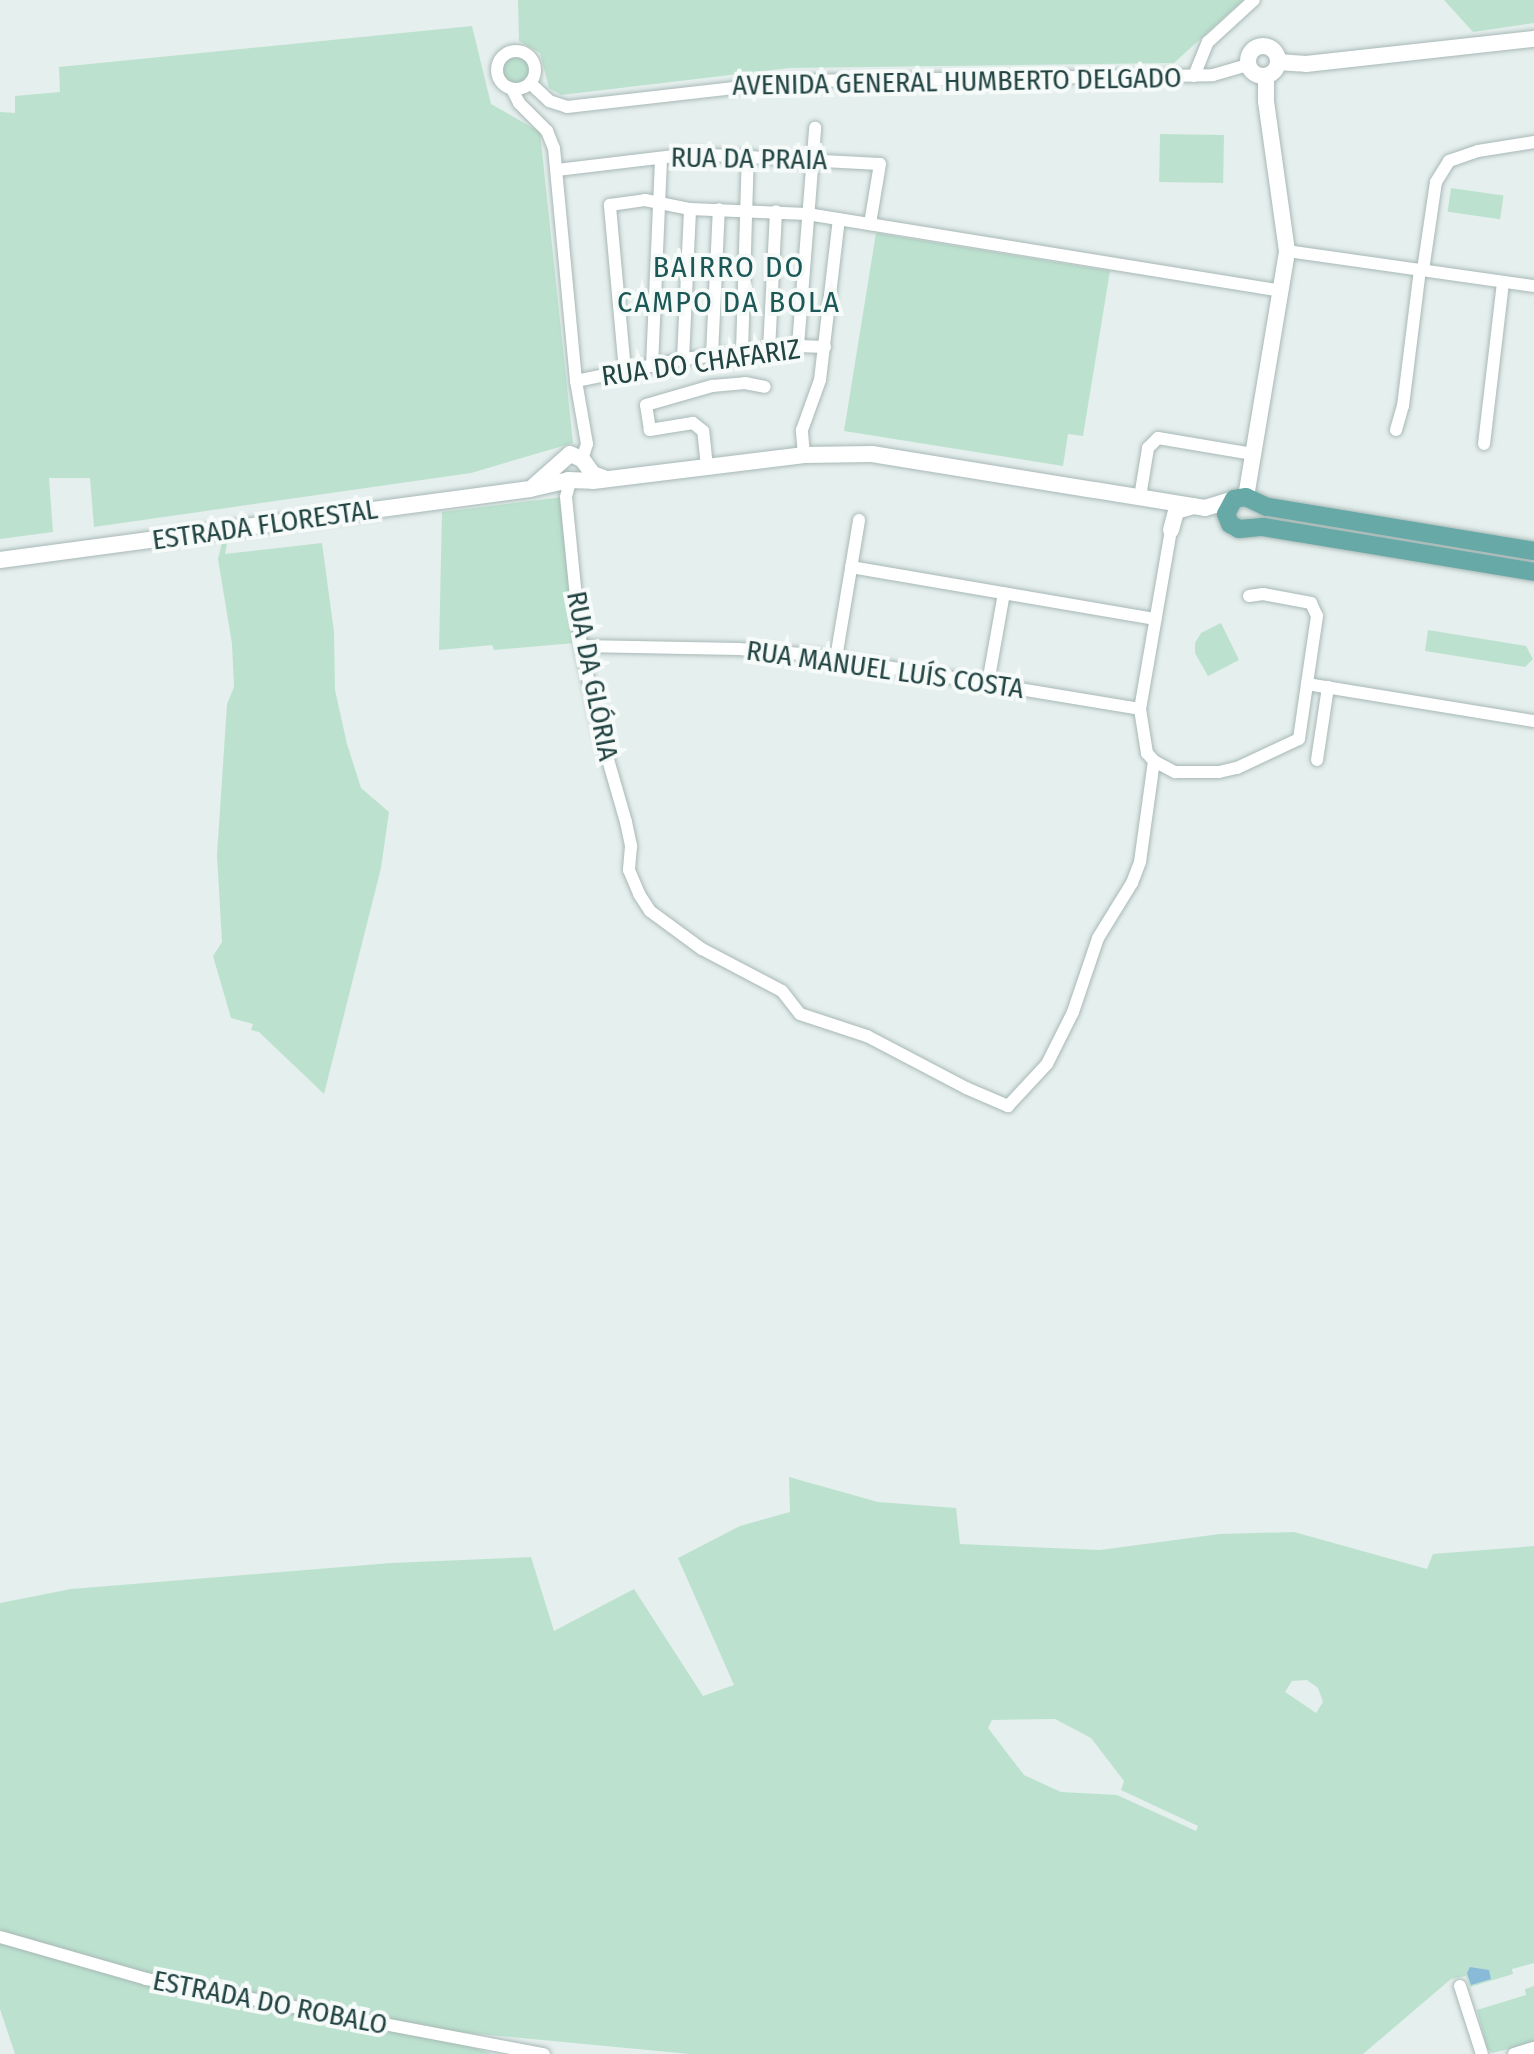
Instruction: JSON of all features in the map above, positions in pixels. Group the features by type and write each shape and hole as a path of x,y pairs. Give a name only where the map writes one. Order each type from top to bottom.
{"main road":[{"path":"1279,62 1314,64 1534,39"},
{"path":"1261,45 1274,49 1279,62 1275,71 1266,76 1253,72 1248,65 1250,52 1261,45"},
{"path":"1243,527 1226,514 1245,499 1287,251 1266,101 1266,76"},
{"name":"ESTRADA FLORESTAL","path":"0,560 530,489 570,480 606,479 804,455 872,454 1145,498"},
{"path":"573,460 606,479"},
{"path":"573,460 584,472 570,480 559,471 573,460"},
{"path":"530,489 573,460"},
{"path":"1145,498 1176,511 1213,508 1245,499 1267,507 1534,551"},
{"path":"1145,498 1243,527 1534,572"},
{"path":"1243,527 1259,513 1245,499"},
{"path":"1171,530 1176,511"},
{"path":"1171,530 1194,511"}],"street":[{"path":"1194,76 1208,42 1254,0"},
{"path":"512,89 530,83 535,73 533,61 525,53 514,51 500,61 497,72 502,83 512,89 519,103 553,141 576,381 587,444 573,460"},
{"name":"AVENIDA GENERAL HUMBERTO DELGADO","path":"530,83 549,101 567,107 760,83 1085,83 1213,75 1248,65"},
{"path":"798,346 815,128"},
{"path":"1396,430 1403,406 1436,182 1449,161 1478,151 1534,142"},
{"name":"RUA DA PRAIA","path":"557,170 691,154 813,158 880,164 870,224"},
{"path":"742,352 748,155"},
{"path":"652,366 661,158"},
{"path":"625,371 610,205 645,200 690,209 807,214 1281,291"},
{"path":"683,359 690,209"},
{"path":"712,355 719,209"},
{"path":"769,350 776,211"},
{"path":"804,455 802,430 820,380 839,219"},
{"path":"1287,251 1534,286"},
{"path":"1484,444 1503,282"},
{"name":"RUA DO CHAFARIZ","path":"576,381 712,355 798,346 825,347"},
{"path":"707,467 703,431 693,423 650,430 646,405 712,386 745,383 765,387"},
{"path":"1145,498 1148,448 1158,438 1253,454"},
{"name":"RUA DA GLÓRIA","path":"570,480 566,497 581,646 598,725 626,822 631,846 629,870 650,911 702,949 782,991 800,1014 867,1036 966,1088 1008,1106 1047,1064 1073,1012 1098,938 1132,883 1140,862 1154,761"},
{"path":"836,658 859,520"},
{"path":"1171,530 1140,709 1147,753 1154,761 1175,772 1219,772 1237,768 1299,739 1317,616 1311,603 1263,594 1249,596"},
{"path":"851,567 1156,619"},
{"path":"988,683 1004,593"},
{"name":"RUA MANUEL LUÍS COSTA","path":"581,646 739,649 836,658 1140,709"},
{"path":"1307,684 1534,721"},
{"path":"1317,760 1328,687"},
{"name":"ESTRADA DO ROBALO","path":"0,1937 146,1979 544,2054"},
{"path":"1460,1986 1482,2054"},
{"path":"1514,2054 1534,2048"}],"green space":[{"path":"518,0 1243,0 1174,63 790,68 561,95 549,88 540,53 519,41"},
{"path":"1444,0 1534,0 1534,23 1473,32"},
{"path":"472,26 491,104 540,132 573,443 471,473 94,527 90,478 49,478 53,532 0,539 0,112 15,113 15,96 60,92 59,67"},
{"path":"516,55 522,56 530,64 530,76 522,84 516,85 510,84 502,76 501,70 502,64 510,56"},
{"path":"1160,134 1224,135 1223,183 1159,182"},
{"path":"1451,188 1503,195 1500,219 1448,212"},
{"path":"876,233 1110,271 1083,436 1068,434 1063,466 844,431"},
{"path":"563,497 575,643 494,650 492,645 439,650 442,512"},
{"path":"223,539 228,539 225,554 322,543 334,632 335,690 347,744 361,788 389,812 381,868 324,1094 259,1032 251,1030 253,1024 231,1018 213,956 222,942 217,855 227,704 234,687 232,644 218,559"},
{"path":"1221,623 1239,660 1208,676 1195,653 1195,643 1201,633"},
{"path":"1428,630 1526,646 1533,659 1525,667 1425,651"},
{"path":"789,1477 878,1502 956,1508 960,1544 1100,1550 1220,1534 1294,1532 1427,1569 1433,1554 1534,1546 1534,1963 1512,1969 1513,1974 1470,1987 1466,1976 1451,1979 1363,2054 690,2054 447,2031 243,2003 463,2044 492,2054 15,2054 0,2009 0,1943 88,1968 0,1939 0,1603 71,1589 391,1563 531,1557 554,1631 634,1589 703,1696 734,1685 678,1558 740,1526 790,1512","holes":["1307,1680 1318,1688 1323,1702 1316,1713 1285,1692 1292,1681","1055,1719 1091,1738 1124,1781 1121,1790 1198,1826 1196,1831 1117,1795 1061,1792 1024,1775 988,1728 992,1720"]},
{"path":"1534,1986 1534,2043 1492,2053 1487,2048 1477,2010 1526,1995 1525,1989"}],"water":[{"path":"1470,1967 1489,1970 1491,1979 1471,1985 1467,1973"}],"district":[{"name":"BAIRRO DO CAMPO DA BOLA","path":"729,284"}]}
